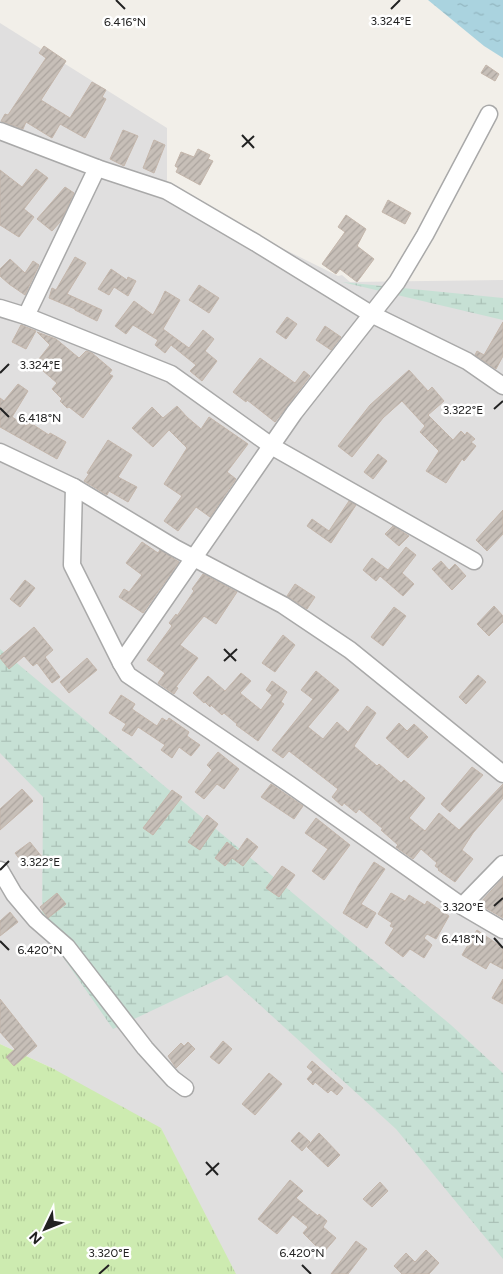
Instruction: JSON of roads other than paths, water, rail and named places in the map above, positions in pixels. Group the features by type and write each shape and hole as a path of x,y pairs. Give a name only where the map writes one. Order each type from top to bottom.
{"street":[{"path":"121,663 294,413 397,282 489,114"},
{"path":"0,131 97,168 167,191 371,314 467,361 503,386"},
{"path":"26,316 97,168"},
{"path":"0,308 26,316 171,374 272,447 474,561"},
{"path":"0,452 74,487 194,558 283,605 350,650 503,774"},
{"path":"74,487 72,565 121,663 131,678 289,784 462,906 503,930"},
{"path":"462,906 503,864"},
{"path":"0,870 14,894 36,920 67,948 145,1048 173,1080 185,1088"}],"water":[{"path":"428,0 503,0 503,58 484,46"}]}
